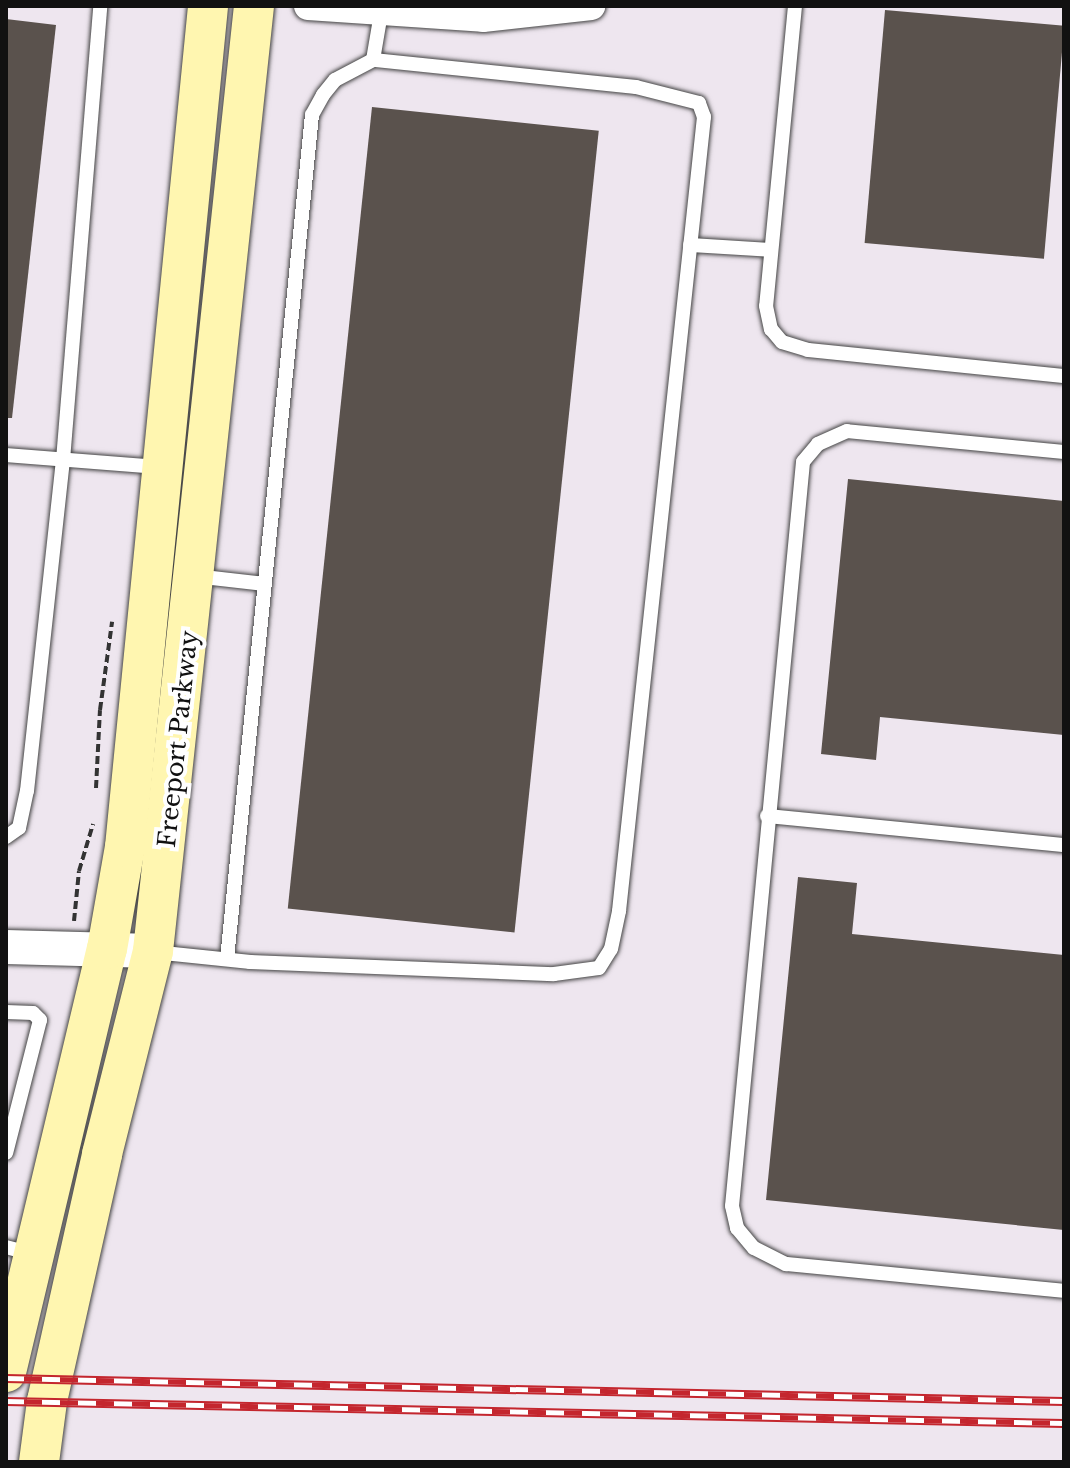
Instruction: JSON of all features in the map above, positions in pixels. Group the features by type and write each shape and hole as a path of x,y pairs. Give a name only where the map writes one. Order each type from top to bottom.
{"main road":[{"name":"Freeport Parkway","path":"6,1372 19,1250 107,949 125,847 208,6"},
{"name":"Freeport Parkway","path":"39,1462 47,1401 99,1169 153,951 254,6"}],"street":[{"path":"308,6 483,18 591,6"},
{"path":"6,947 153,951"}],"lane":[{"path":"6,837 19,828 27,791 63,460 100,6"},
{"path":"795,6 766,306 771,329 782,342 808,350 1064,376"},
{"path":"373,60 381,13"},
{"path":"153,951 227,959 554,974 599,968 611,949 619,911 704,117 699,103 636,87 373,60 335,80 312,115 227,959"},
{"path":"690,245 771,250"},
{"path":"1064,452 847,431 818,444 803,462 732,1206 737,1228 754,1248 786,1264 1064,1291"},
{"path":"6,455 163,467"},
{"path":"195,576 265,584"},
{"path":"767,816 1064,845"},
{"path":"6,1012 33,1013 40,1020 6,1153"}],"shaded area":[{"path":"6,6 1064,6 1064,1462 6,1462"}],"building":[{"path":"885,10 1064,26 1044,259 865,243"},
{"path":"6,19 56,25 12,418 6,418"},
{"path":"372,107 599,131 515,932 288,909"},
{"path":"848,479 1064,501 1064,735 880,717 876,760 821,754"},
{"path":"798,877 857,883 852,934 1064,955 1064,1230 766,1200"}],"railway":[{"path":"6,1378 1064,1401"},
{"path":"6,1401 1064,1423"}]}
